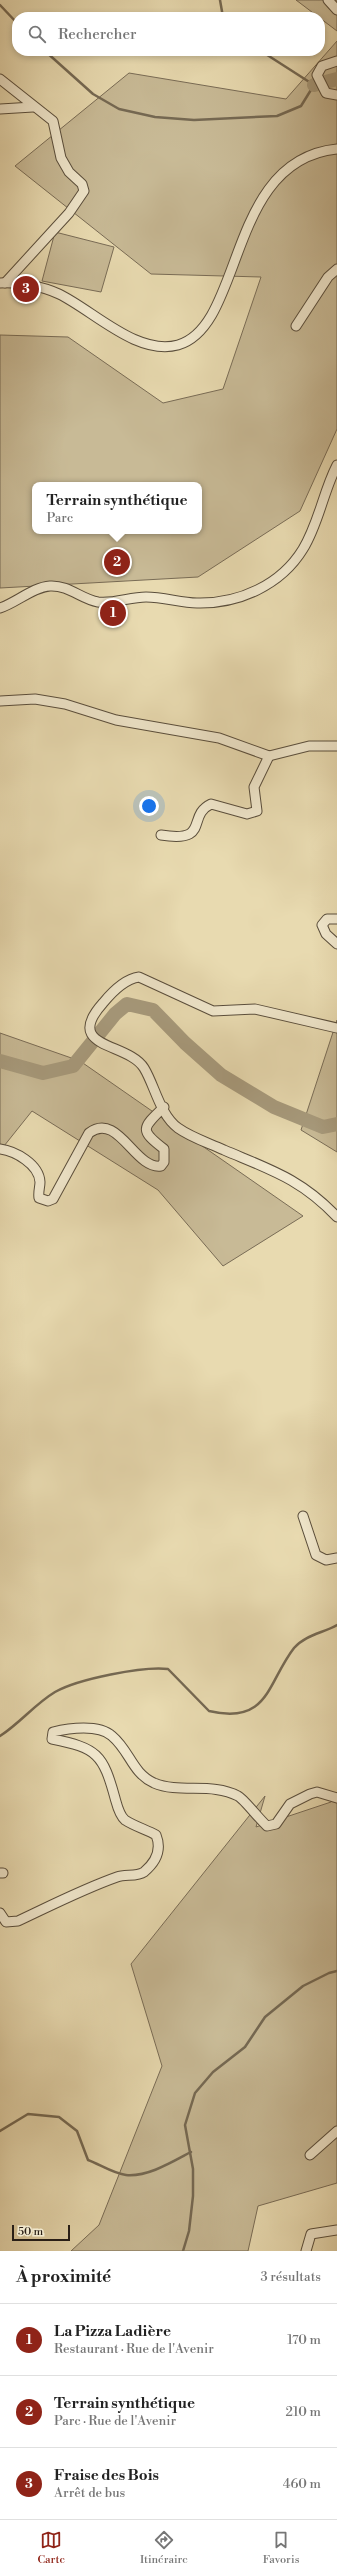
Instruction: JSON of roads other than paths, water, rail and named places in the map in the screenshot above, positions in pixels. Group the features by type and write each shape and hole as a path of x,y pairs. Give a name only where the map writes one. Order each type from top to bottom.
{"street":[{"path":"328,0 337,10"},
{"path":"337,61 322,66 317,75 323,90 328,94 337,95"},
{"path":"0,79 33,107 48,115 53,121 61,158 69,172 82,184 84,191 68,213 2,283"},
{"path":"0,109 33,107"},
{"path":"2,283 45,289 59,294 147,345 164,347 179,344 197,334 210,317 256,210 270,187 285,171 299,162 315,154 337,149"},
{"path":"296,326 328,277 337,269"},
{"path":"0,608 50,586 71,590 88,599 103,602 144,597 163,598 196,604 247,596 269,584 288,568 303,550 313,529 329,480 337,465"},
{"path":"0,701 35,699 65,704 116,720 219,738 269,756 309,746 337,746"},
{"path":"161,835 181,838 187,836 204,809 211,804 247,814 254,813 257,808 254,787 269,756"},
{"path":"337,919 327,919 322,925 326,934 337,944"},
{"path":"337,1028 255,1009 213,1011 139,977 128,980 95,1012 90,1028 92,1036 101,1044 134,1057 143,1067 164,1107 168,1118 186,1133 285,1176 312,1192 337,1217"},
{"path":"0,1149 19,1154 31,1167 40,1181 39,1198 48,1201 52,1199 89,1133 94,1129 102,1127 112,1131 148,1163 161,1166 164,1162 164,1150 148,1137 145,1129 147,1124 164,1107"},
{"path":"303,1516 316,1555 326,1560 337,1558"},
{"path":"0,1913 6,1922 18,1921 103,1882 119,1876 142,1873 154,1862 160,1845 156,1835 125,1820 118,1808 110,1781 101,1759 88,1748 52,1739 53,1732 68,1728 94,1729 112,1735 140,1775 156,1784 202,1787 239,1796 255,1816 268,1826 276,1824 290,1804 310,1794 317,1792 337,1798"},
{"path":"310,2155 337,2131"},
{"path":"306,2251 311,2234 337,2230"}],"waterway":[{"path":"220,0 222,12"},
{"path":"0,5 12,18"},
{"path":"51,56 93,94 119,109 155,117 194,120 277,116 301,106 314,85 269,56"},
{"path":"314,85 337,79"},
{"path":"0,1061 43,1073 73,1066 115,1014 127,1004 153,1010 185,1043 221,1075 274,1107 323,1127 337,1124"},
{"path":"0,1736 41,1702 65,1687 111,1674 143,1670 168,1669 209,1711 229,1714 244,1712 255,1706 264,1698 285,1661 298,1644 309,1637 337,1625"},
{"path":"183,2251 189,2231 193,2196 193,2169 185,2125 195,2093 213,2072 245,2047 265,2017 303,1986 329,1973 337,1971"},
{"path":"0,2131 28,2114 59,2117 77,2131 88,2160 112,2171 126,2175 143,2174 168,2164 191,2152"}],"place":[{"name":"Fraise des Bois","path":"26,289"},
{"name":"Terrain synthétique","path":"117,562"},
{"name":"La Pizza Ladière","path":"113,613"}]}
